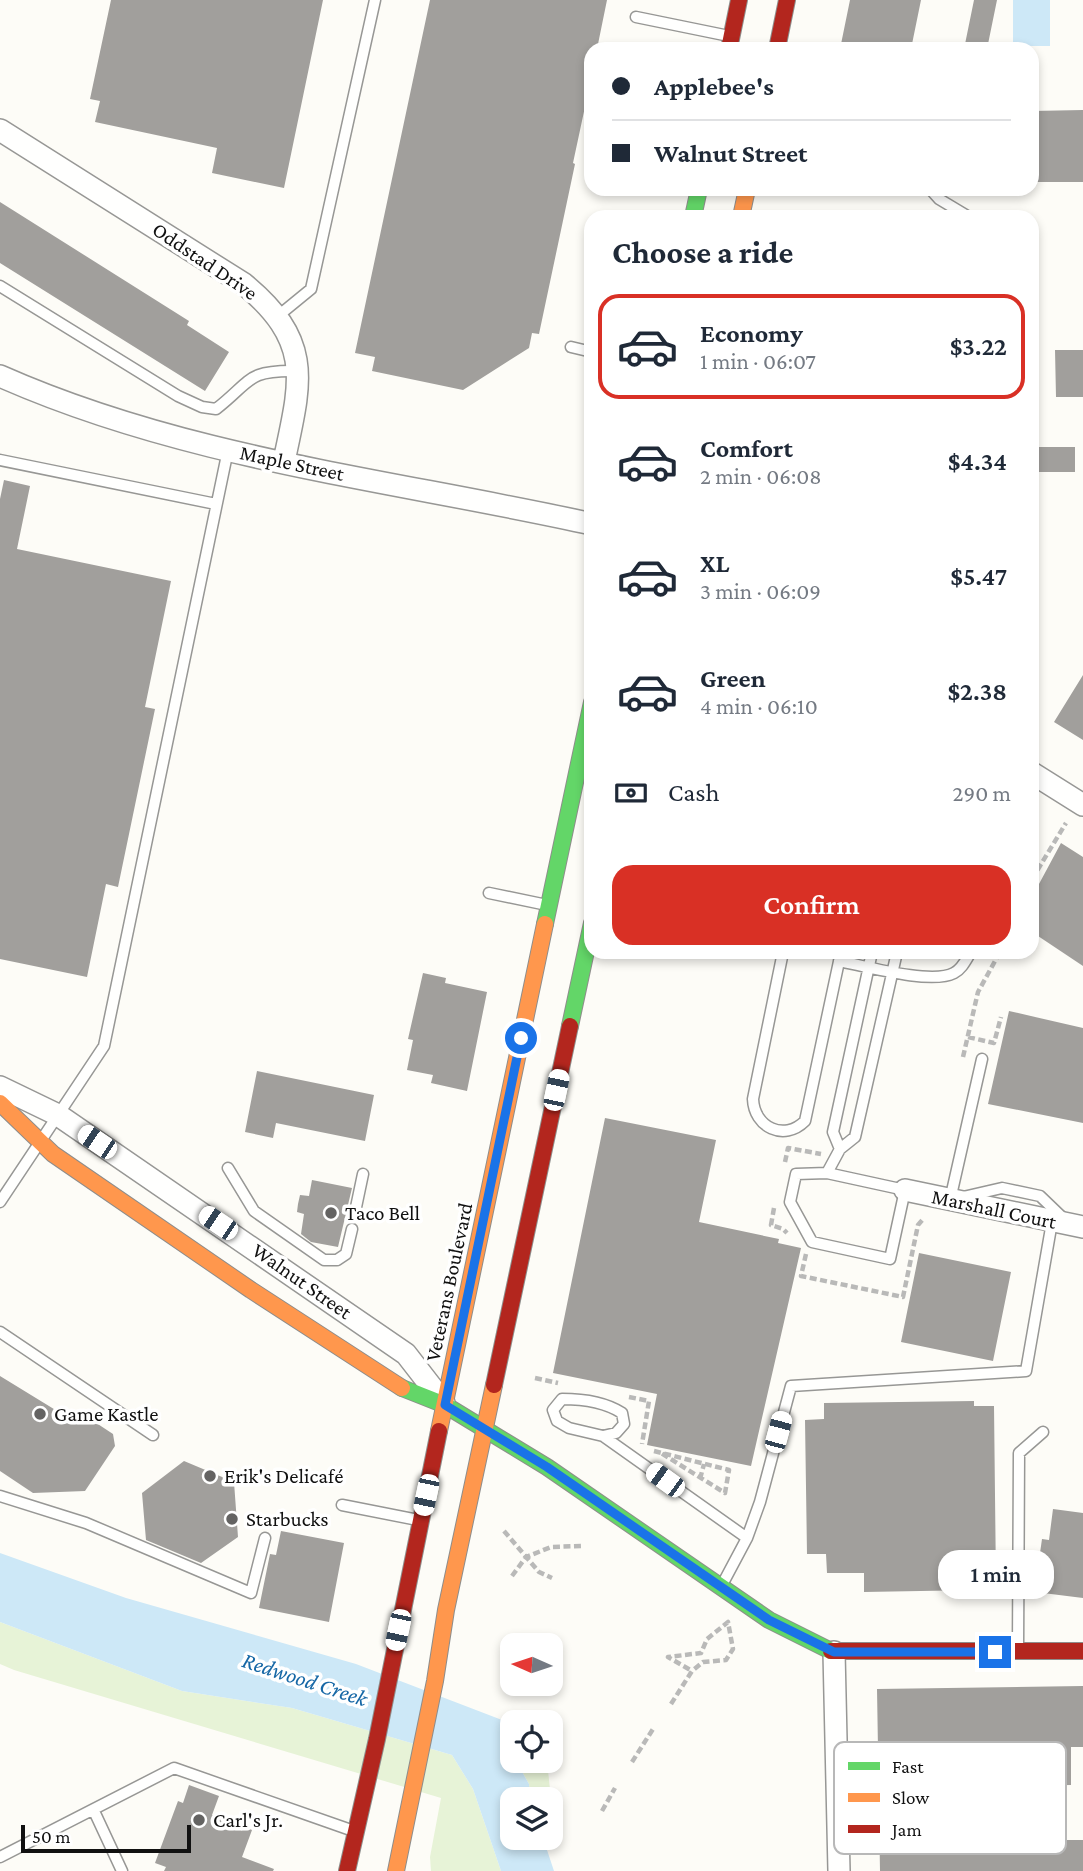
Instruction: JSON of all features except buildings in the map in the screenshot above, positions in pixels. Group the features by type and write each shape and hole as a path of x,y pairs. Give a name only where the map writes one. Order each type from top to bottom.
{"main road":[{"path":"730,42 739,0"},
{"path":"778,42 787,0"},
{"name":"Veterans Boulevard","path":"347,1871 584,740"},
{"path":"396,1871 435,1681 446,1610 584,959"},
{"name":"Walnut Street","path":"0,1103 53,1154 251,1290 401,1387 445,1405 547,1467 769,1620 834,1652 1083,1651"},
{"path":"334,1861 362,1805"},
{"path":"409,1810 416,1861"}],"street":[{"name":"Oddstad Drive","path":"0,130 244,284 278,316 290,338 298,368 298,397 284,461"},
{"name":"Maple Street","path":"0,376 104,416 183,440 584,522"},
{"path":"1039,777 1083,805"},
{"name":"Walnut Street","path":"0,1087 58,1115 406,1354 445,1405"},
{"name":"Marshall Court","path":"905,1191 1068,1224"},
{"path":"834,1652 836,1742"}],"lane":[{"path":"278,316 311,289 375,0"},
{"path":"636,17 726,42"},
{"path":"936,196 957,210"},
{"path":"0,286 178,396 202,407 216,409 234,395 249,378 270,370 296,371"},
{"path":"571,348 584,350"},
{"path":"0,1202 104,1046 228,450"},
{"path":"0,460 216,504"},
{"path":"489,893 549,906"},
{"path":"782,959 753,1099 757,1118 765,1125 778,1130 797,1128 805,1121 839,959"},
{"path":"848,959 893,972 943,977 955,973 967,959"},
{"path":"838,1153 832,1132 871,959"},
{"path":"827,1173 838,1153 855,1137 896,959"},
{"path":"950,1200 982,1059"},
{"path":"228,1168 254,1211 324,1260 337,1260 346,1254 352,1229"},
{"path":"827,1173 905,1191 890,1259 812,1242 790,1202 796,1174 827,1173"},
{"path":"355,1212 363,1174"},
{"path":"721,1588 747,1538 760,1502 791,1386 1026,1371 1068,1224"},
{"path":"0,1332 153,1435"},
{"path":"603,1436 617,1433 624,1424 622,1413 610,1406 562,1399 553,1410 557,1421 569,1428 603,1436 747,1538"},
{"path":"1018,1652 1019,1453 1043,1432"},
{"path":"0,1496 86,1523 251,1593 265,1538"},
{"path":"342,1505 421,1521"},
{"path":"0,1857 174,1768 348,1829"},
{"path":"94,1811 122,1871"}],"path":[{"path":"1039,867 1066,823"},
{"path":"968,1037 994,1043 1001,1017"},
{"path":"782,1174 788,1148 838,1153"},
{"path":"776,1199 771,1225 783,1229 791,1236"},
{"path":"807,1251 801,1276 903,1297 918,1225 923,1218"},
{"path":"535,1378 561,1383"},
{"path":"624,1396 649,1401 642,1447 729,1470 725,1493 661,1453"},
{"path":"700,1479 704,1464"},
{"path":"504,1531 539,1572 552,1578"},
{"path":"512,1576 526,1557 551,1547 581,1546"},
{"path":"671,1704 692,1671 703,1662 726,1660 733,1649 728,1622 707,1639 701,1653 703,1662"},
{"path":"692,1671 668,1657 701,1653"},
{"path":"632,1762 653,1729"},
{"path":"602,1811 615,1788"}],"green space":[{"path":"0,1622 182,1691 292,1708 452,1755 473,1789 501,1871 431,1871 430,1857 441,1798 14,1670 0,1664"},
{"path":"523,1773 548,1773 550,1787 529,1787"}],"water":[{"path":"1013,0 1050,0 1050,46 1039,46 1039,42 1013,42"},
{"name":"Redwood Creek","path":"0,1553 126,1598 356,1664 500,1719 500,1773 523,1773 529,1787 500,1787 500,1850 547,1850 554,1871 501,1871 473,1789 452,1755 292,1708 182,1691 0,1622"}],"traffic: fast":[{"path":"694,210 698,196"},
{"path":"545,924 584,740"},
{"path":"570,1026 584,959"},
{"path":"402,1388 445,1405 547,1467 769,1620 831,1651"}],"traffic: slow":[{"path":"742,210 746,196"},
{"path":"439,1431 545,924"},
{"path":"0,1103 53,1154 251,1290 402,1388"},
{"path":"396,1871 435,1681 446,1610 494,1385"}],"traffic: jam":[{"path":"730,42 739,0"},
{"path":"778,42 787,0"},
{"path":"494,1385 570,1026"},
{"path":"347,1871 377,1739 439,1431"},
{"path":"831,1651 1083,1651"}],"place":[{"name":"Taco Bell","path":"331,1213"},
{"name":"Game Kastle","path":"40,1414"},
{"name":"Erik's Delicafé","path":"210,1476"},
{"name":"Starbucks","path":"232,1519"},
{"name":"Carl's Jr.","path":"199,1820"}],"route":[{"path":"521,1038 445,1405 547,1467 721,1588 769,1620 804,1639 834,1652 995,1652"}]}
